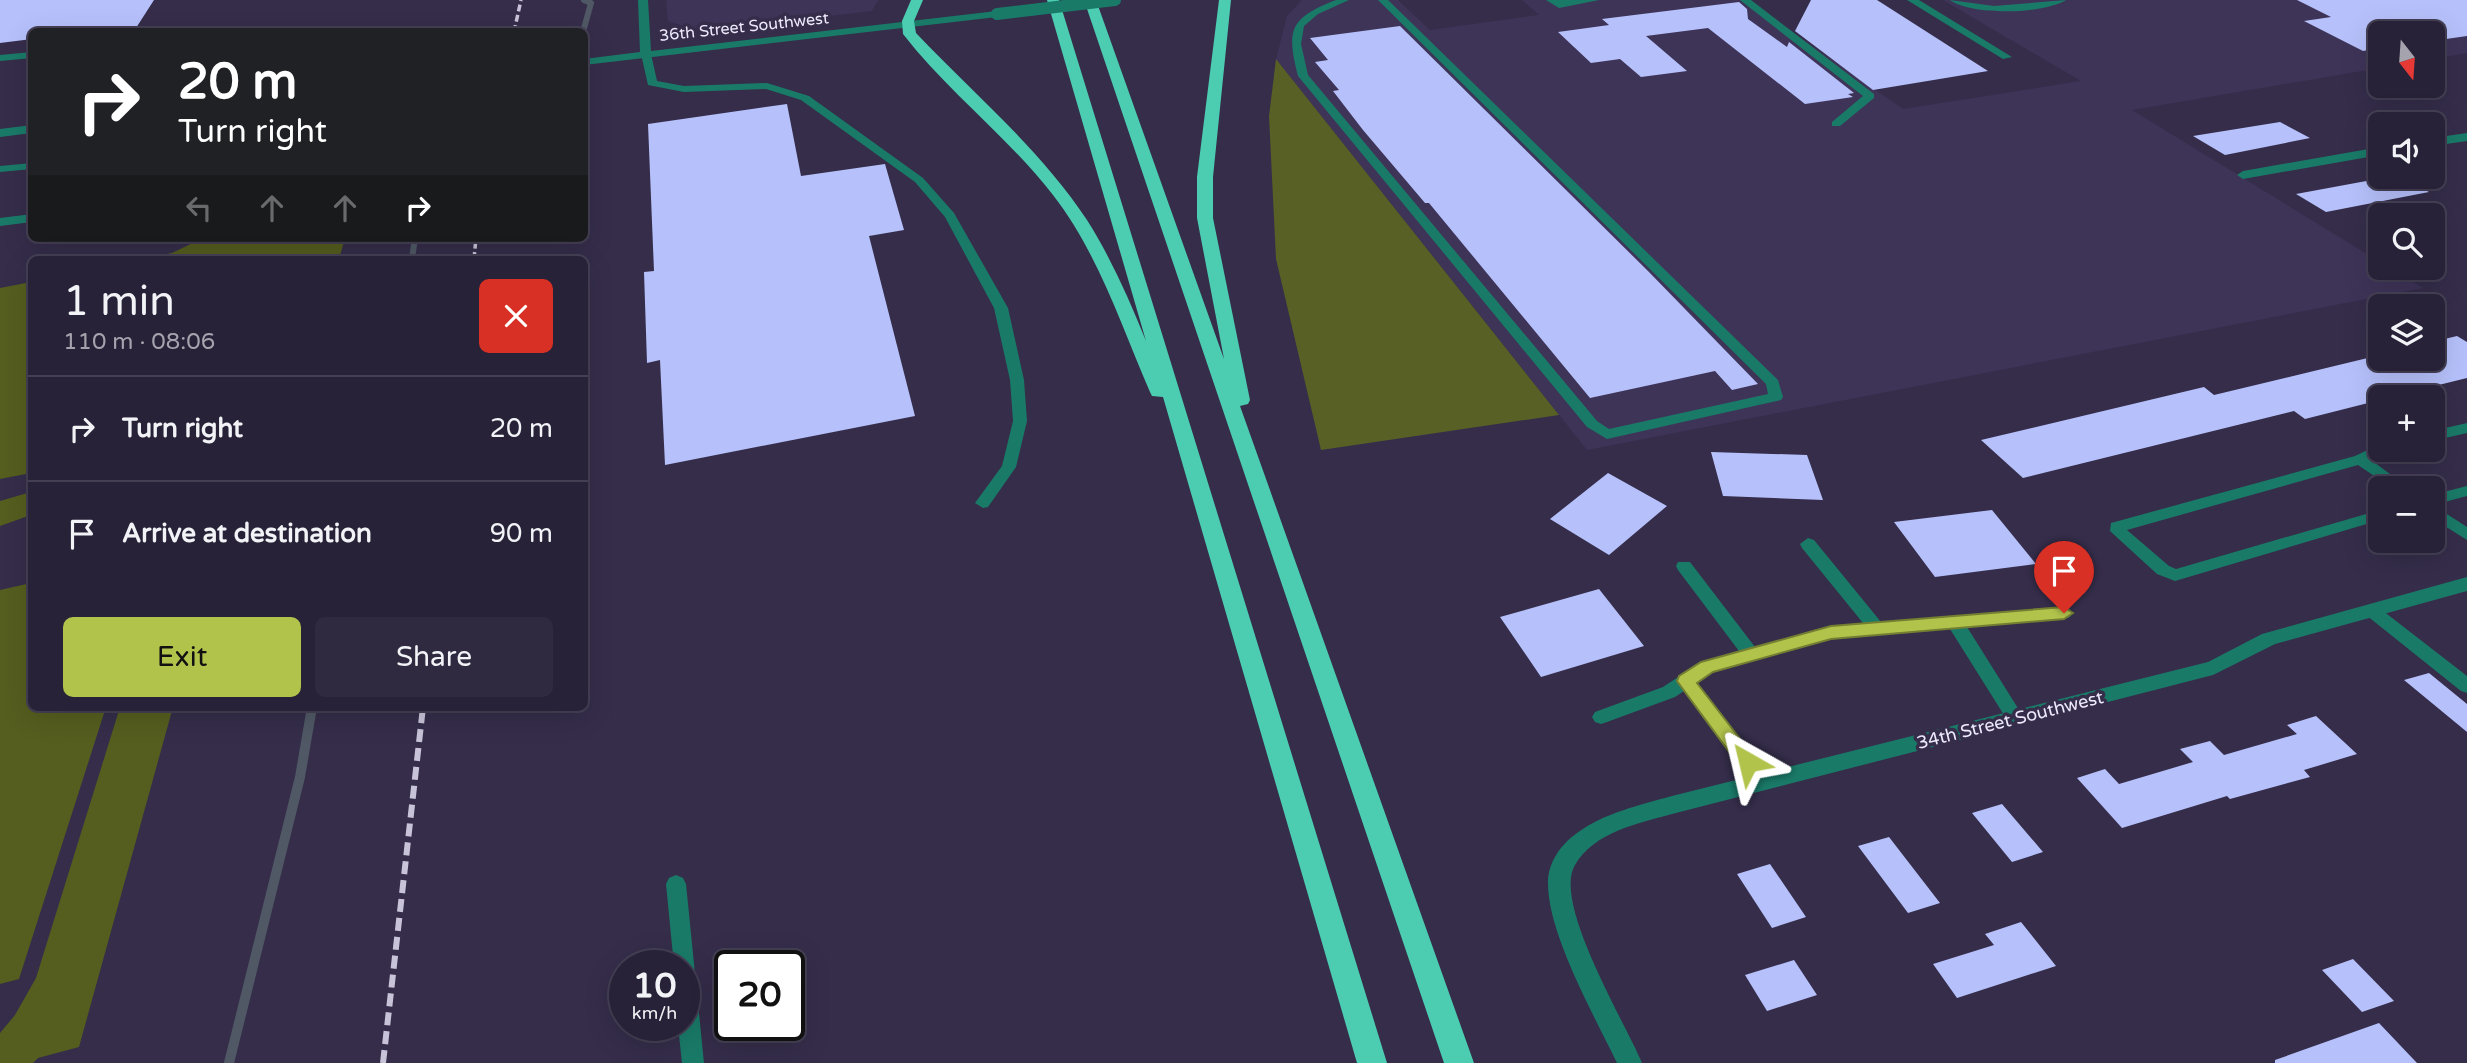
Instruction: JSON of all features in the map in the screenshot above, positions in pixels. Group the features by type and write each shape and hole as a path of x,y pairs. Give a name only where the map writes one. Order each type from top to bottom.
{"highway":[{"path":"917,0 907,25 915,39 1027,154 1079,220 1097,251 1194,471"},
{"path":"1053,0 1372,1063"},
{"path":"1090,0 1459,1063"},
{"path":"1225,0 1205,177 1205,218 1255,471"}],"street":[{"path":"643,0 646,54"},
{"name":"36th Street Southwest","path":"588,61 1115,0"},
{"path":"0,133 28,130"},
{"path":"2445,140 2467,136"},
{"path":"2243,175 2368,154"},
{"name":"34th Street Southwest","path":"1629,1063 1569,934 1559,897 1561,866 1584,842 1618,821 2213,668 2269,639 2467,584"}],"lane":[{"path":"1344,0 1307,15 1299,23 1295,48 1303,76 1592,424 1607,434 1776,397 1773,383 1383,0"},
{"path":"1551,0 1559,5 1594,0"},
{"path":"1745,0 1870,96 1836,124"},
{"path":"1912,0 2007,57"},
{"path":"1955,0 1971,6 2001,9 2061,0"},
{"path":"646,54 652,83 684,89 767,86 805,98 919,180 950,216 1001,308 1017,380 1020,421 1009,467 983,503"},
{"path":"0,58 28,55"},
{"path":"0,169 28,166"},
{"path":"0,222 28,218"},
{"path":"2445,433 2467,428"},
{"path":"2368,455 2117,527 2118,531 2163,570 2175,575 2368,519"},
{"path":"2360,459 2385,476"},
{"path":"2445,497 2467,491"},
{"path":"2445,519 2467,535"},
{"path":"1808,544 1876,627"},
{"path":"1684,566 1751,655"},
{"path":"2372,611 2467,686"},
{"path":"1601,717 1669,692 1707,667 1831,632 2064,613"},
{"path":"1954,621 2015,718"},
{"path":"1685,681 1763,782"},
{"path":"676,884 682,950"},
{"path":"691,1041 693,1063"}],"shaded area":[{"path":"666,0 878,0 872,11 699,31 668,21"},
{"path":"1302,0 1398,0 1430,30 1539,15 1522,0 1747,0 1903,109 2081,81 1943,0 2467,0 2467,53 2445,57 2445,21 2368,21 2368,70 2132,110 2368,255 2368,280 2410,280 2423,288 2392,294 2368,294 2368,299 1587,450 1276,59 1287,16"}],"green space":[{"path":"1276,59 1559,415 1321,450 1276,259 1269,116"},
{"path":"195,242 344,242 340,256 156,256 172,253"},
{"path":"28,283 28,474 0,479 0,288"},
{"path":"28,493 28,516 0,526 0,501"},
{"path":"28,584 28,711 105,711 19,979 0,984 0,590"},
{"path":"119,711 172,711 79,1047 38,1058 33,1063 0,1063 0,1033 15,1015 36,978"}],"building":[{"path":"0,0 154,0 136,28 28,28 28,40 0,43"},
{"path":"1811,0 1877,0 1988,71 1873,90 1795,31"},
{"path":"2297,0 2467,0 2467,36 2445,39 2445,21 2368,21 2368,50 2363,51 2304,21 2331,17"},
{"path":"1739,2 1747,9 1748,19 1787,47 1789,42 1854,93 1848,94 1853,97 1805,104 1708,28 1646,36 1687,71 1641,77 1620,59 1591,63 1558,32 1609,25 1602,19"},
{"path":"1400,26 1648,271 1758,384 1732,390 1715,371 1590,398 1429,203 1425,203 1363,130 1333,91 1339,90 1315,62 1328,60 1310,38"},
{"path":"787,104 801,176 885,164 904,230 869,236 915,416 665,465 660,360 647,363 644,272 654,271 648,124"},
{"path":"2280,122 2310,138 2225,155 2193,136"},
{"path":"2368,181 2368,189 2423,189 2429,192 2326,212 2296,194"},
{"path":"2457,336 2467,342 2467,378 2439,385 2368,385 2368,403 2305,419 2294,411 2023,478 1981,440 2204,387 2214,395 2368,358 2368,371 2445,371 2445,339"},
{"path":"1711,452 1807,455 1823,500 1723,496"},
{"path":"1608,473 1667,506 1609,555 1550,519"},
{"path":"1992,510 2036,564 1935,577 1894,522"},
{"path":"1599,589 1644,646 1541,677 1500,617"},
{"path":"2429,673 2467,704 2467,732 2404,680"},
{"path":"2316,716 2357,754 2304,770 2310,777 2230,799 2227,796 2122,828 2077,778 2105,769 2119,784 2193,762 2180,749 2210,741 2224,755 2297,734 2287,725"},
{"path":"2002,804 2043,852 2012,862 1972,813"},
{"path":"1889,837 1940,903 1908,913 1858,846"},
{"path":"1770,864 1806,917 1772,928 1737,874"},
{"path":"2021,922 2056,966 1957,998 1933,964 1994,945 1985,934"},
{"path":"2353,959 2394,1001 2362,1012 2322,970"},
{"path":"1794,960 1817,995 1767,1011 1745,975"},
{"path":"2379,1023 2417,1063 2275,1063 2275,1060"}],"waterway":[{"path":"584,0 591,3 584,28"},
{"path":"412,256 414,242"},
{"path":"229,1063 300,777 311,711"}],"railway":[{"path":"515,28 521,0"},
{"path":"474,256 476,242"},
{"path":"383,1063 423,711"}],"route":[{"path":"1748,762 1685,681 1707,667 1831,632 2064,613"}]}
